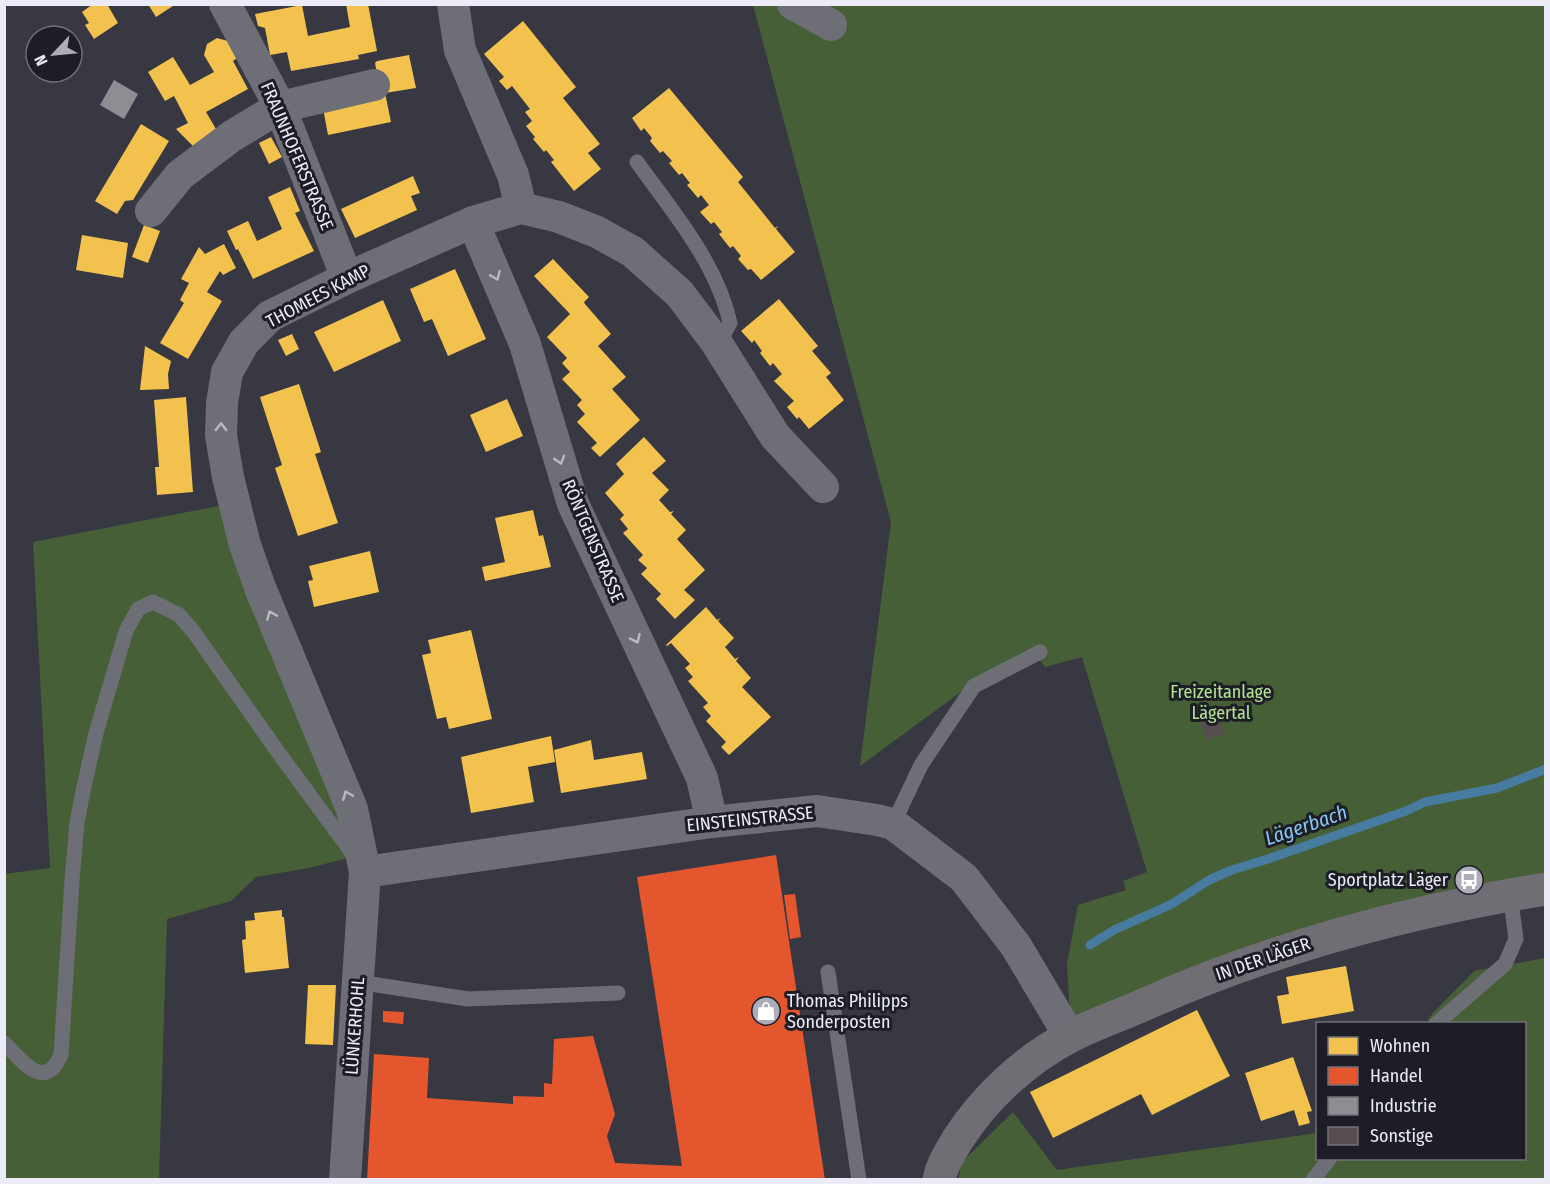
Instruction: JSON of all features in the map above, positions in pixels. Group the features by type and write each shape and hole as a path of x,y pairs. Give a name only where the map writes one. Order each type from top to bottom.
{"main road":[{"name":"IN DER LÄGER","path":"939,1179 942,1166 971,1119 1003,1085 1035,1059 1070,1036 1206,978 1291,947 1510,894 1545,889"}],"street":[{"name":"FRAUNHOFERSTRASSE","path":"225,4 279,107 347,278"},
{"path":"453,4 460,50 513,175 521,208"},
{"path":"793,4 831,25"},
{"path":"151,211 180,175 232,136 279,107 374,85"},
{"name":"THOMEES KAMP","path":"365,872 352,808 261,590 245,544 228,477 221,435 222,403 227,372 244,342 270,316 347,278 472,222 521,208 559,217 597,232 633,252 680,294 716,342 775,436 823,488"},
{"name":"RÖNTGENSTRASSE","path":"472,222 525,344 573,504 702,778 712,822"},
{"name":"EINSTEINSTRASSE","path":"365,872 712,822 817,811 877,820 893,824 964,879 1016,946 1070,1036"},
{"name":"LÜNKERHOHL","path":"345,1179 365,872"}],"lane":[{"path":"637,162 684,228 726,303 730,323 716,342"},
{"path":"4,1043 32,1071 44,1073 51,1071 56,1067 61,1055 77,823 96,732 126,631 138,609 153,602 179,615 193,631 365,872"},
{"path":"893,824 921,765 974,686 1040,652"},
{"path":"1438,1022 1505,964 1516,939 1510,894"},
{"path":"828,972 859,1179"},
{"path":"358,982 468,999 618,993"},
{"path":"1313,1179 1328,1160"}],"green space":[{"name":"Freizeitanlage Lägertal","path":"753,5 1545,5 1545,880 1071,1032 1067,964 1078,905 1126,890 1123,881 1147,872 1082,657 1045,667 1038,658 973,683 860,766 891,522"},
{"path":"234,503 359,855 309,868 256,877 231,901 167,919 159,1179 5,1179 4,874 50,868 33,542"},
{"path":"1545,958 1545,1179 958,1180 962,1162 1013,1112 1057,1170 1316,1133 1316,1160 1526,1160 1526,1022 1427,1022 1474,971"}],"building: Wohnen":[{"path":"93,4 107,4 118,23 94,39 85,25 89,23 82,12"},
{"path":"148,4 176,4 156,17"},
{"path":"346,4 368,4 377,51 358,55 359,59 291,71 287,52 270,55 265,28 258,26 255,14 302,5 308,36 350,27"},
{"path":"523,21 576,87 563,98 600,144 588,153 601,169 574,191 551,162 554,160 533,139 535,137 526,126 532,121 525,112 530,109 512,86 507,90 499,81 504,77 484,54"},
{"path":"217,38 228,41 237,58 233,61 248,89 206,112 216,129 193,146 176,129 188,123 174,96 165,101 148,72 173,57 190,85 214,72 204,55 207,44"},
{"path":"409,55 416,88 385,93 391,122 328,135 323,108 381,94 375,63"},
{"path":"669,88 743,177 738,182 775,228 778,226 776,229 795,252 761,280 738,259 741,256 733,246 730,248 719,234 722,232 714,222 711,224 700,212 709,205 701,195 698,198 687,185 690,183 682,173 679,175 669,163 672,161 663,151 660,153 650,141 652,138 644,128 641,131 632,118"},
{"path":"141,124 169,141 133,200 125,201 117,214 95,201"},
{"path":"271,137 282,157 269,164 259,143"},
{"path":"413,176 420,193 411,196 417,210 355,238 341,209"},
{"path":"290,187 300,211 295,213 314,251 253,279 227,231 248,221 257,241 282,229 268,197"},
{"path":"144,225 160,231 148,263 132,257"},
{"path":"82,235 128,243 123,278 76,270"},
{"path":"224,244 236,268 223,275 220,271 207,292 222,301 188,359 160,343 184,303 180,300 189,283 181,279 199,247 205,254"},
{"path":"553,259 589,297 584,302 585,304 611,334 598,346 626,377 612,389 640,420 600,457 591,448 597,443 577,422 585,414 577,405 582,400 562,379 570,372 562,363 567,358 547,337 570,314 534,276"},
{"path":"455,269 486,339 448,356 432,319 424,322 410,289"},
{"path":"779,299 818,346 812,351 831,373 826,377 844,400 809,429 787,407 794,401 774,381 782,374 773,363 770,366 754,340 752,343 741,331"},
{"path":"383,300 401,341 334,372 314,332"},
{"path":"292,334 299,349 286,356 278,340"},
{"path":"145,346 171,361 168,374 169,389 140,390"},
{"path":"299,384 321,452 315,454 338,523 298,536 275,468 282,465 260,397"},
{"path":"186,397 193,492 157,495 155,467 159,467 154,400"},
{"path":"507,399 523,436 486,452 470,415"},
{"path":"644,437 666,461 652,473 669,490 659,500 670,512 674,511 671,514 686,530 677,539 705,570 684,590 695,600 675,619 656,599 661,594 641,574 647,568 638,560 643,555 623,533 628,529 620,519 624,515 605,493 624,474 616,464"},
{"path":"533,510 539,536 543,535 551,567 485,581 482,567 505,562 495,518"},
{"path":"370,551 379,592 314,607 308,581 313,580 309,566"},
{"path":"706,607 717,620 721,618 718,621 734,638 725,647 735,659 739,657 736,661 751,678 742,687 771,717 729,755 721,747 726,742 706,721 711,716 703,707 708,703 688,681 693,677 685,668 690,664 671,643 666,645"},
{"path":"471,630 492,719 449,729 446,717 437,719 422,655 431,653 428,640"},
{"path":"551,736 555,762 528,767 534,802 471,813 461,757"},
{"path":"591,740 594,760 642,752 647,779 561,793 554,750"},
{"path":"282,910 289,968 245,973 242,940 246,939 245,921 255,920 254,913"},
{"path":"1346,966 1354,1011 1282,1024 1277,996 1289,994 1286,977"},
{"path":"308,985 336,985 333,1045 305,1044"},
{"path":"1197,1010 1230,1076 1152,1115 1141,1094 1053,1138 1030,1092"},
{"path":"1293,1057 1312,1111 1307,1112 1310,1123 1299,1126 1294,1110 1261,1121 1245,1073"}],"building: Handel":[{"path":"776,855 825,1180 367,1180 374,1054 429,1058 427,1098 513,1104 513,1096 544,1097 544,1083 552,1084 554,1039 593,1036 615,1114 607,1136 615,1163 682,1166 637,877"},
{"path":"795,894 801,937 790,939 784,895"},
{"path":"383,1011 404,1012 403,1024 383,1022"}],"building: Industrie":[{"path":"114,80 138,94 124,119 100,105"}],"building: Sonstige":[{"path":"1219,717 1224,734 1206,740 1200,723"}],"waterway":[{"name":"Lägerbach","path":"1090,945 1114,930 1172,904 1209,880 1232,870 1406,811 1425,802 1497,788 1546,769"}],"place":[{"name":"Sportplatz Läger","path":"1469,880"},
{"name":"Thomas Philipps Sonderposten","path":"766,1011"}]}
